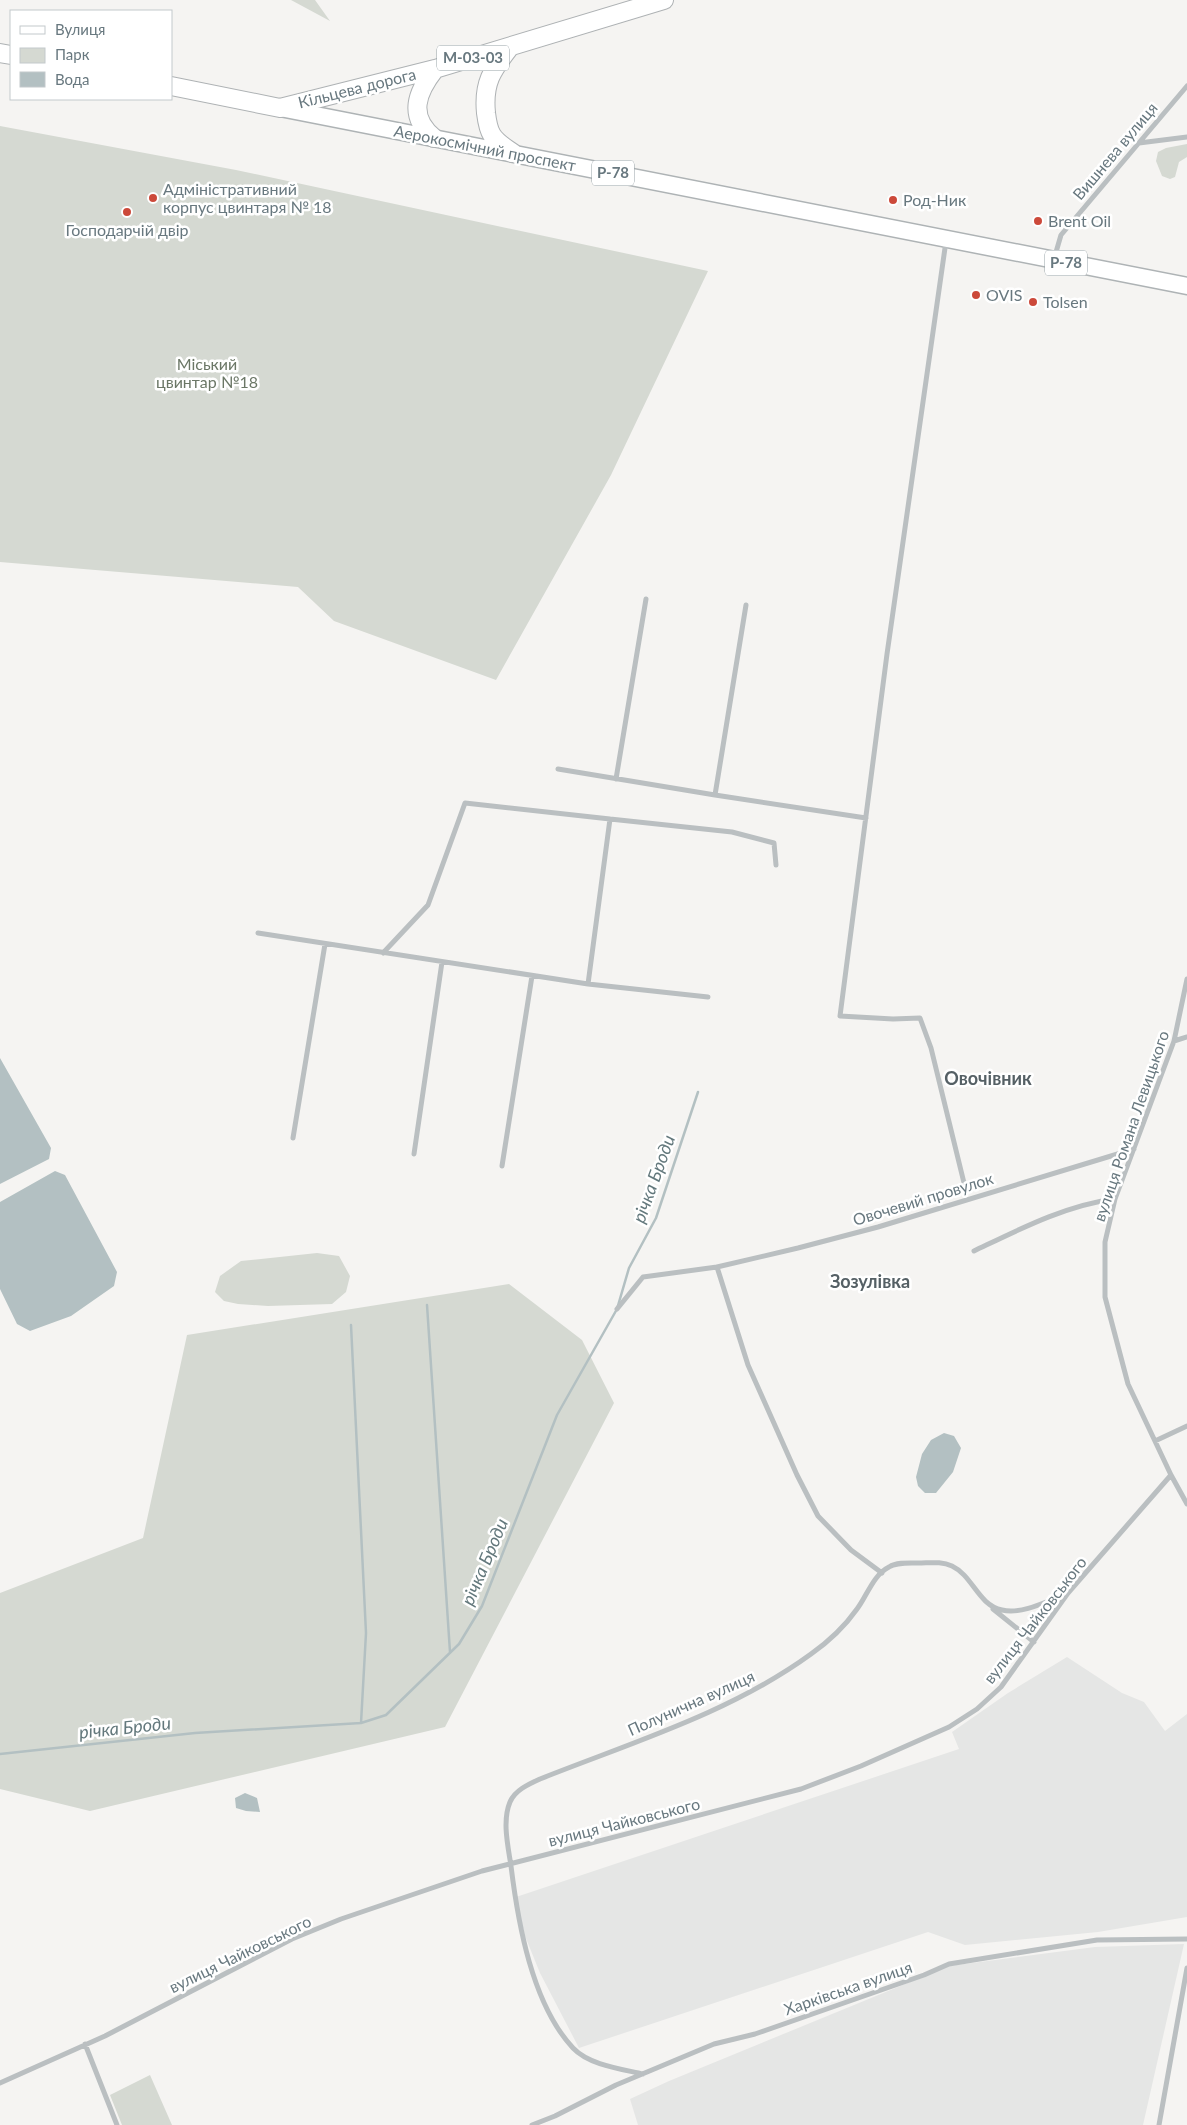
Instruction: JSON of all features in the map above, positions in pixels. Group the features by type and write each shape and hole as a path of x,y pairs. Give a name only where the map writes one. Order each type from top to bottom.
{"highway":[{"name":"Кільцева дорога","path":"280,108 510,47 664,0"},
{"path":"510,47 487,80 485,100 487,124 492,135 513,153"},
{"path":"434,138 422,127 418,110 420,94 435,68"},
{"name":"Аерокосмічний проспект","path":"172,86 280,108"}],"main road":[{"name":"Аерокосмічний проспект","path":"280,108 946,240"},
{"name":"Р-78","path":"946,240 1187,286"}],"street":[{"name":"Вишнева вулиця","path":"1054,261 1061,235 1187,86"},
{"path":"1138,144 1187,137"},
{"path":"946,240 889,635 840,1016 893,1019 920,1018 931,1048 965,1187"},
{"path":"616,779 646,599"},
{"path":"715,795 746,605"},
{"path":"558,769 866,818"},
{"path":"383,953 428,904 465,803 732,832 774,843 776,866"},
{"path":"588,984 610,820"},
{"path":"258,933 588,984 708,997"},
{"path":"293,1138 324,944"},
{"path":"414,1154 442,962"},
{"path":"502,1166 532,976"},
{"name":"вулиця Романа Левицького","path":"1187,979 1174,1041 1115,1199 1105,1242 1105,1297 1128,1384 1171,1475 1187,1504"},
{"path":"1174,1041 1187,1037"},
{"name":"Овочевий провулок","path":"617,1309 643,1278 718,1267 878,1227 1134,1149"},
{"path":"974,1251 1095,1201 1115,1199"},
{"path":"718,1267 748,1365 797,1475 818,1516 851,1550 882,1573"},
{"path":"1154,1440 1187,1426"},
{"name":"вулиця Чайковського","path":"0,2083 85,2044 302,1935 456,1879 511,1863 782,1795 869,1763 949,1727 977,1709 1002,1687 1068,1593 1171,1475"},
{"name":"Полунична вулиця","path":"643,2074 585,2057 572,2047 557,2026 542,1997 522,1933 507,1839 508,1814 511,1801 518,1791 540,1779 697,1717 760,1688 828,1640 857,1609 877,1578 888,1567 904,1563 942,1563 954,1567 986,1603 1034,1642"},
{"path":"986,1603 1002,1610 1022,1609 1068,1593"},
{"name":"Харківська вулиця","path":"532,2125 555,2116 616,2085 714,2044 755,2034 924,1975 949,1964 1097,1940 1187,1939"},
{"path":"1159,2125 1187,1968"},
{"path":"85,2044 117,2125"}],"shaded area":[{"path":"1067,1657 1122,1693 1144,1702 1165,1731 1187,1714 1187,1917 1098,1932 965,1945 928,1932 579,2048 540,1973 525,1936 516,1897 959,1749 952,1732 1008,1693"},
{"path":"1184,1944 1143,2125 638,2125 630,2099 669,2081 949,1966 1095,1947"}],"green space":[{"path":"291,0 315,0 330,21"},
{"name":"Міський цвинтар №18","path":"0,126 236,170 708,271 611,475 496,680 334,621 298,587 0,562"},
{"path":"1187,144 1187,157 1179,162 1175,177 1170,179 1162,176 1156,161 1158,152 1166,148"},
{"path":"317,1253 339,1256 350,1276 346,1292 332,1304 268,1306 238,1304 224,1301 215,1292 220,1276 241,1261"},
{"path":"509,1284 582,1340 614,1403 445,1727 90,1811 0,1789 0,1593 143,1538 187,1335"},
{"path":"150,2075 172,2125 122,2125 110,2095"}],"water":[{"path":"0,1058 51,1148 49,1159 0,1184"},
{"path":"55,1171 65,1175 117,1272 114,1286 71,1316 30,1331 17,1324 0,1289 0,1202"},
{"path":"944,1433 954,1436 961,1448 953,1472 936,1493 925,1493 918,1486 916,1477 922,1454 931,1440"},
{"path":"245,1793 257,1798 260,1812 236,1808 235,1798"}],"waterway":[{"name":"річка Броди","path":"0,1754 195,1733 361,1723 386,1715 459,1644 482,1606 557,1415 617,1309 629,1268 656,1218 698,1092"},
{"path":"427,1305 450,1652"},
{"path":"351,1325 366,1633 361,1723"}],"place":[{"name":"Адміністративний корпус цвинтаря № 18","path":"153,198"},
{"name":"Род-Ник","path":"893,200"},
{"name":"Господарчій двір","path":"127,212"},
{"name":"Brent Oil","path":"1038,221"},
{"name":"OVIS","path":"976,295"},
{"name":"Tolsen","path":"1033,302"}],"district":[{"name":"Овочівник","path":"988,1079"},
{"name":"Зозулівка","path":"870,1282"}]}
